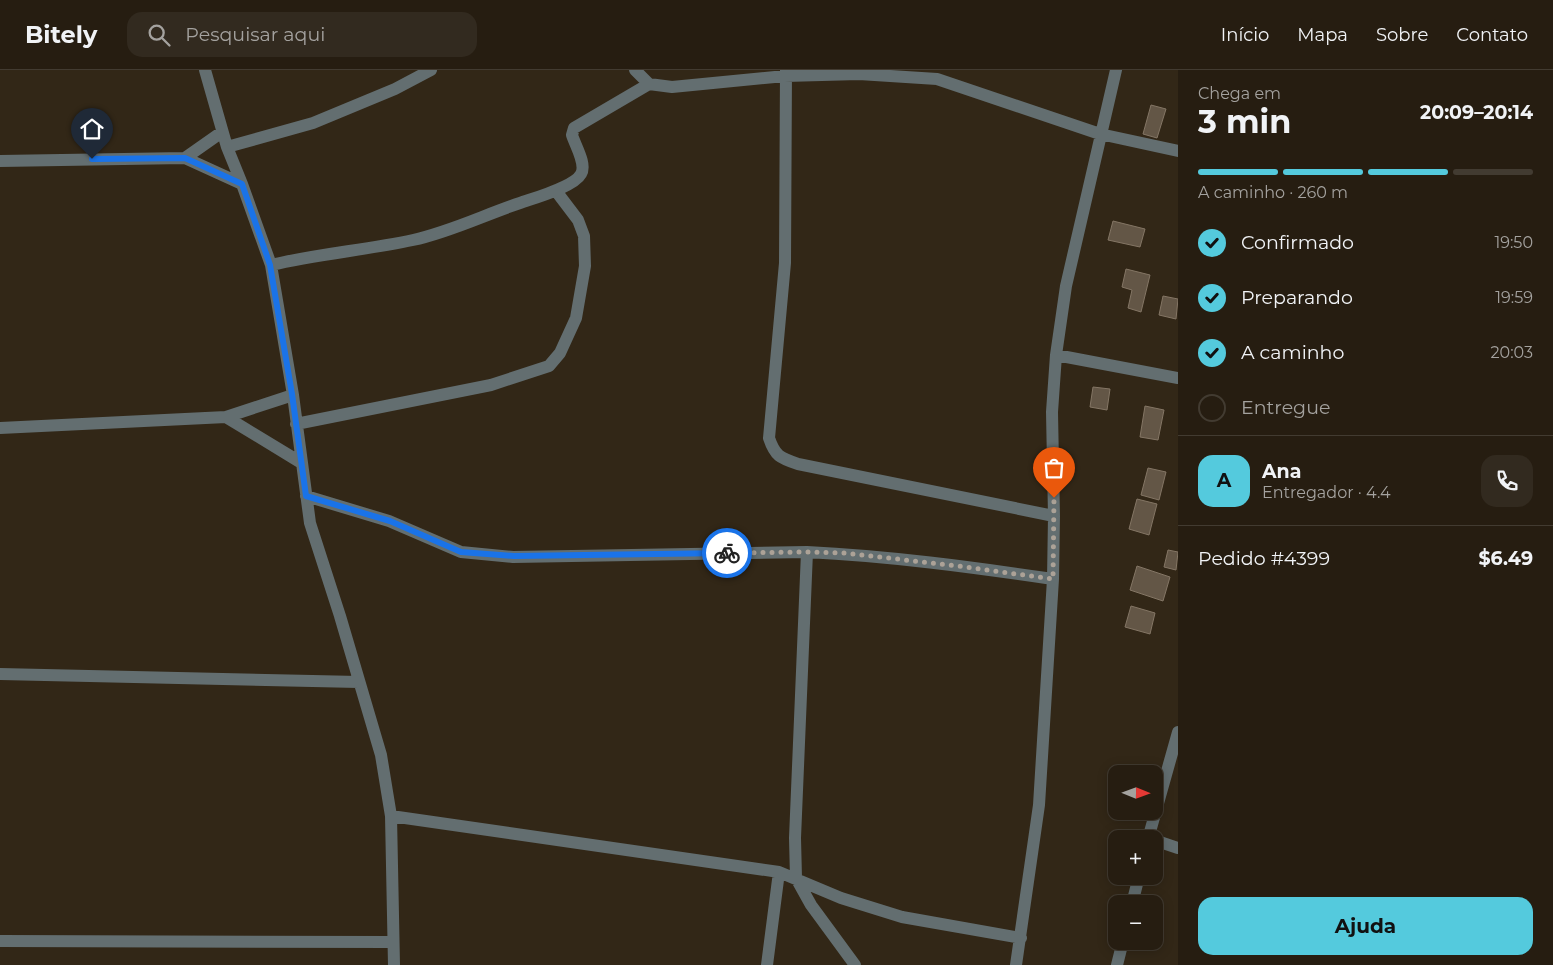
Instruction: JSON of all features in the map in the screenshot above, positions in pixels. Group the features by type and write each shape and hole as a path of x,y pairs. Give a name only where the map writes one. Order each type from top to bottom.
{"street":[{"path":"205,70 222,132 270,265 292,394 310,523 381,755 391,816 394,965"},
{"path":"227,147 313,123 395,89 431,70"},
{"path":"635,70 649,84 672,87 785,73 938,75 1100,134 1178,151"},
{"path":"1016,965 1039,805 1053,579 1052,412 1056,355 1066,286 1116,70"},
{"path":"785,73 785,263 769,438 774,451 784,459 798,464 1054,516"},
{"path":"270,265 414,240 451,229 490,213 556,191 577,179 582,173 583,166 572,134 574,128 649,84"},
{"path":"185,158 222,132"},
{"path":"0,160 185,158 242,184"},
{"path":"296,424 491,385 549,366 560,353 576,318 585,266 584,236 578,220 556,191"},
{"path":"1056,355 1178,378"},
{"path":"0,428 226,417 292,394"},
{"path":"226,417 300,462"},
{"path":"306,496 390,521 461,552 514,556 844,553 1053,579"},
{"path":"807,552 795,838 796,878 811,905 855,965"},
{"path":"0,674 359,682"},
{"path":"1151,830 1178,732"},
{"path":"391,816 779,872 840,898 902,917 1021,938"},
{"path":"1163,843 1178,848"},
{"path":"766,965 779,872"},
{"path":"0,941 394,942"},
{"path":"1117,965 1121,950"}],"building":[{"path":"1151,105 1166,109 1157,138 1143,134"},
{"path":"1113,221 1145,229 1140,247 1108,240"},
{"path":"1126,269 1150,275 1141,312 1128,308 1132,290 1122,287"},
{"path":"1163,296 1178,299 1176,319 1159,315"},
{"path":"1093,387 1110,389 1107,410 1090,407"},
{"path":"1145,406 1164,410 1158,440 1140,437"},
{"path":"1148,468 1166,472 1159,500 1141,495"},
{"path":"1137,499 1157,504 1149,535 1129,529"},
{"path":"1168,550 1178,552 1176,570 1164,567"},
{"path":"1137,566 1170,577 1163,601 1130,590"},
{"path":"1131,606 1155,613 1150,634 1125,627"}],"way so far":[{"path":"727,553 844,553 1053,579 1054,498"}],"route":[{"path":"92,159 185,158 242,184 270,265 292,394 306,496 390,521 461,552 514,556 727,553"}]}
